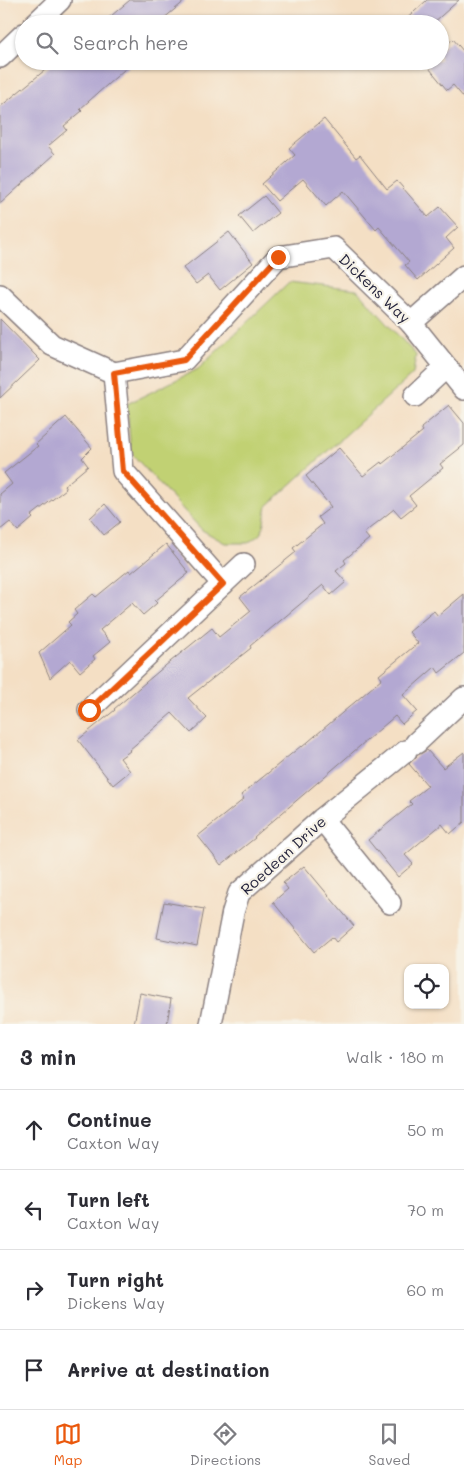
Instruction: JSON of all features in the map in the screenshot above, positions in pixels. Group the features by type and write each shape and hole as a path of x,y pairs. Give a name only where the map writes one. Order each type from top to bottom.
{"street":[{"path":"44,15 60,0"},
{"path":"0,57 15,43"},
{"name":"Dickens Way","path":"114,373 184,360 278,257 334,248 412,323 464,389"},
{"path":"412,323 464,276"},
{"path":"0,295 52,345 114,373 123,471 223,584"},
{"path":"415,396 446,367"},
{"path":"89,710 244,564"},
{"name":"Roedean Drive","path":"211,1024 232,912 239,893 322,820 411,747 464,698"},
{"path":"322,820 390,903"}],"green space":[{"path":"289,282 357,290 416,355 413,374 267,506 262,533 248,543 225,543 202,530 131,453 127,404 198,369"}],"building":[{"path":"130,0 186,0 168,15 112,15"},
{"path":"427,0 459,0 442,15 411,15"},
{"path":"453,39 464,52 464,98 453,85 447,90 431,70 449,70 449,42"},
{"path":"45,70 124,70 64,126 67,130 48,146 55,154 0,204 0,107"},
{"path":"324,119 356,158 360,155 387,189 397,181 428,217 440,207 458,227 446,238 454,248 418,280 405,265 409,262 379,227 376,230 343,191 326,206 303,179 277,201 262,184 295,155 289,148"},
{"path":"264,196 278,213 253,233 239,216"},
{"path":"229,232 253,263 220,290 208,275 196,284 183,268"},
{"path":"0,319 40,360 0,398"},
{"path":"449,405 464,423 464,445 440,464 443,468 409,496 416,505 401,517 394,509 364,533 369,539 344,560 346,563 336,571 346,582 331,595 323,585 250,646 251,648 188,698 207,718 191,733 172,713 120,758 130,771 113,785 78,740 212,628 219,637 251,611 240,597 296,552 293,548 323,524 318,517 331,507 306,476 339,448 363,476 381,462 382,464 423,431 421,428"},
{"path":"66,417 92,448 82,458 88,466 64,486 66,489 31,516 33,518 18,531 10,522 0,530 0,494 12,484 4,473 38,446 36,444"},
{"path":"105,504 120,522 104,535 90,518"},
{"path":"166,544 189,573 155,601 157,603 143,615 132,603 100,630 110,642 93,656 95,659 80,672 70,660 50,678 39,653 71,625 68,622 77,614 74,610 93,594 96,597 129,570 131,573"},
{"path":"464,594 464,653 439,673 435,667 403,695 417,711 402,724 395,716 255,838 221,865 198,836 244,799 241,795 302,747 382,679 379,675 418,643 409,632 434,611 438,616"},
{"path":"427,750 443,768 464,752 464,822 450,834 442,824 424,839 405,855 413,864 398,877 368,840 412,804 409,801 428,786 409,764 418,755"},
{"path":"304,866 354,926 336,942 332,937 314,952 273,902 288,889 283,883"},
{"path":"164,902 204,909 197,946 157,938"},
{"path":"140,993 171,999 167,1024 134,1024"}],"route":[{"path":"89,710 223,584 123,471 114,373 184,360 278,257"}]}
